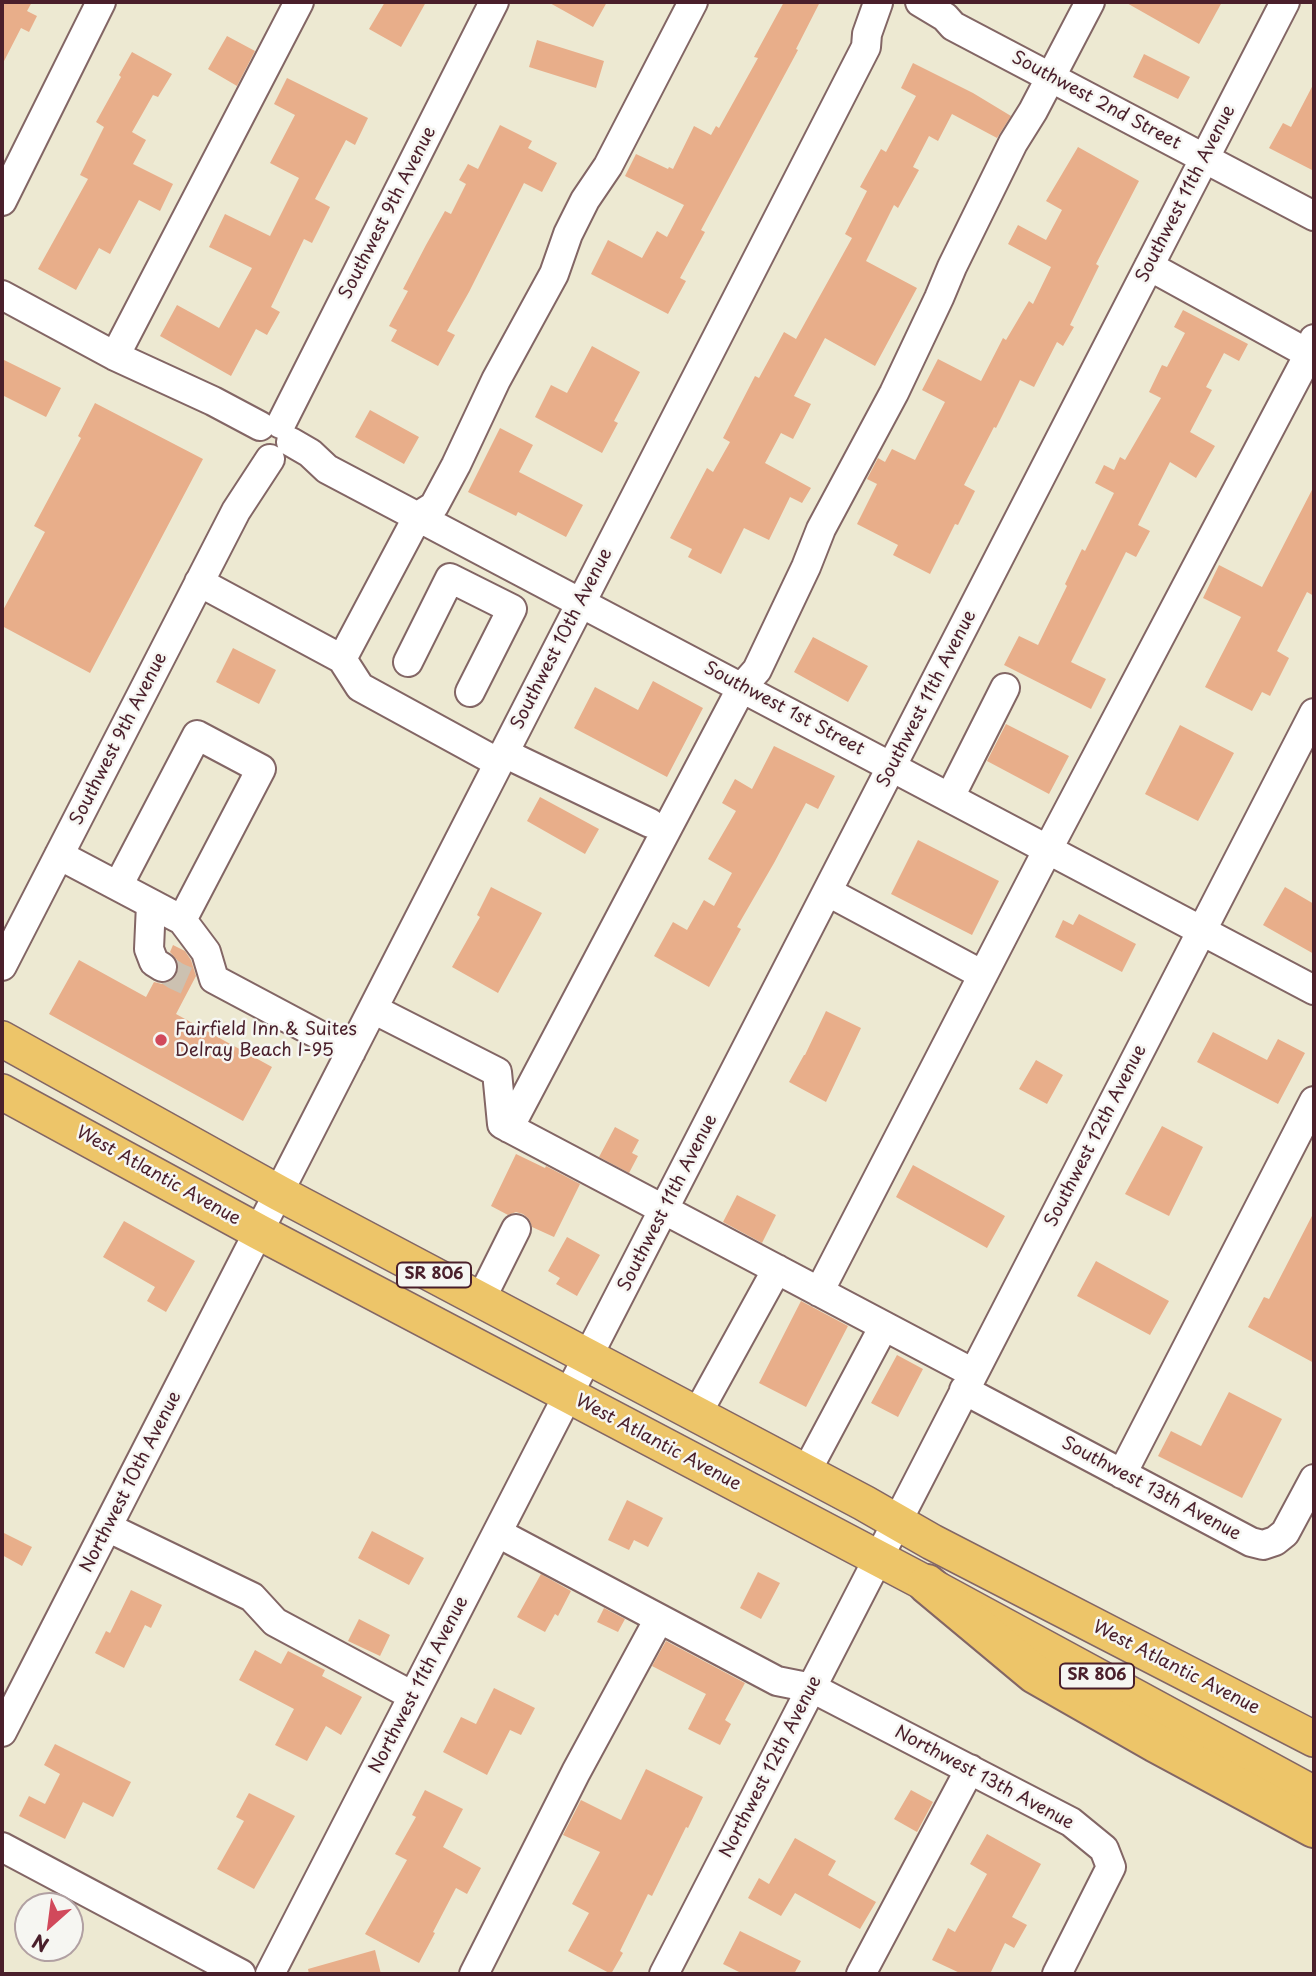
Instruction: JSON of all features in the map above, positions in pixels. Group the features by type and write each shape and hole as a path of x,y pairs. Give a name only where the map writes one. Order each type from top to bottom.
{"highway":[{"path":"927,1584 1035,1674 1314,1828"},
{"path":"1269,1804 1314,1834"}],"main road":[{"name":"West Atlantic Avenue","path":"2,1039 279,1193 944,1548 1314,1739"},
{"name":"West Atlantic Avenue","path":"4,1098 927,1584 1314,1794"}],"street":[{"path":"2,201 101,2"},
{"path":"115,356 299,2"},
{"name":"Southwest 9th Avenue","path":"2,966 494,2"},
{"path":"342,659 418,516 433,506 456,465 496,380 554,274 568,234 585,200 608,166 693,2"},
{"path":"373,1009 497,1072 502,1124 509,1128 742,687 757,670 821,529 894,393 974,221 1090,2"},
{"name":"Southwest 11th Avenue","path":"569,1396 1285,2"},
{"name":"Southwest 2nd Street","path":"897,5 945,17 953,26 1314,216"},
{"name":"Southwest 10th Avenue","path":"259,1232 866,47 867,34 897,5"},
{"path":"819,1292 1312,347 1149,266"},
{"name":"Southwest 1st Street","path":"2,295 115,356 193,392 218,419 271,441 310,466 327,468 1314,990"},
{"path":"480,594 498,558"},
{"path":"408,662 450,578 512,610 470,692"},
{"path":"199,582 342,659 360,687 502,758 650,822"},
{"path":"950,797 1005,688"},
{"name":"Southwest 12th Avenue","path":"879,1559 1314,713"},
{"path":"118,886 197,735 261,769 182,920"},
{"path":"59,855 182,920 206,952 203,981 351,1052"},
{"path":"828,892 983,975"},
{"path":"151,904 149,949 154,962 162,967"},
{"path":"1122,1474 1314,1101"},
{"name":"Southwest 13th Avenue","path":"509,1128 884,1326 968,1382 1122,1474 1251,1542 1263,1545 1275,1541 1285,1533 1314,1479"},
{"path":"481,1299 516,1229"},
{"name":"Northwest 10th Avenue","path":"2,1732 259,1232"},
{"path":"697,1414 777,1269"},
{"path":"806,1472 884,1326"},
{"name":"Northwest 11th Avenue","path":"270,1974 569,1396"},
{"path":"107,1527 252,1597 275,1622 413,1696"},
{"name":"Northwest 13th Avenue","path":"498,1533 777,1681 812,1688 1071,1822 1104,1849 1111,1867 1057,1974"},
{"name":"Northwest 12th Avenue","path":"664,1974 879,1559"},
{"path":"474,1974 576,1772 659,1619"},
{"path":"861,1974 970,1769"},
{"path":"2,1847 240,1974"}],"building":[{"path":"2,2 32,2 27,11 37,16 29,32 21,28 2,65"},
{"path":"385,2 426,2 401,47 369,29"},
{"path":"548,2 607,2 593,27"},
{"path":"784,2 820,2 796,49 798,50 701,230 705,232 680,278 686,281 668,314 591,274 608,240 642,258 657,231 667,237 684,205 625,176 636,154 673,169 694,126 711,135 716,126 719,128 758,58 754,57"},
{"path":"1125,2 1222,2 1199,44"},
{"path":"227,36 255,51 237,86 208,69"},
{"path":"537,40 604,61 596,88 529,67"},
{"path":"132,52 172,74 158,97 153,95 132,132 146,140 133,164 173,184 160,211 139,200 110,254 99,248 76,290 38,269 88,179 80,175 104,127 96,122"},
{"path":"1144,54 1190,77 1178,99 1133,77"},
{"path":"913,63 973,93 1011,116 997,138 952,114 938,141 929,136 913,167 919,170 898,208 894,205 866,261 917,288 875,366 825,338 794,396 811,404 793,439 781,433 765,463 811,488 802,503 790,497 769,540 744,528 721,574 688,557 692,549 670,538 707,468 713,472 730,442 723,438 755,376 759,378 784,332 796,339 852,238 845,234 867,191 860,187 881,149 886,152 916,96 901,88"},
{"path":"287,78 368,118 355,145 346,140 315,199 330,207 312,243 304,239 271,307 280,312 267,335 256,329 231,376 160,336 177,305 219,328 252,268 209,247 225,214 270,236 299,178 270,163 295,115 274,104"},
{"path":"1314,83 1314,171 1269,148 1283,123 1291,127"},
{"path":"500,125 532,141 528,148 557,163 542,192 524,183 447,331 455,335 438,366 391,341 397,330 389,326 408,291 403,289 426,245 445,211 451,214 466,184 459,180 468,164 478,169"},
{"path":"1078,147 1139,181 1096,264 1099,266 1070,325 1074,327 1063,346 1057,342 1034,387 1020,380 996,428 994,427 964,485 975,491 930,574 893,555 898,545 857,524 877,484 867,479 878,458 885,462 892,449 915,460 945,402 922,390 938,359 981,381 1003,338 1006,340 1029,301 1033,304 1051,267 1008,244 1018,225 1046,240 1062,210 1046,201"},
{"path":"1183,310 1248,344 1239,361 1224,353 1206,387 1212,390 1190,432 1215,446 1196,478 1170,462 1138,525 1150,531 1136,557 1126,552 1071,662 1106,679 1091,709 1004,665 1019,636 1038,645 1082,549 1085,551 1114,493 1095,483 1104,465 1114,470 1120,457 1125,460 1161,398 1149,392 1162,365 1167,367 1185,333 1174,327"},
{"path":"592,346 640,372 614,421 618,423 602,453 535,417 551,385 567,393"},
{"path":"2,359 61,388 46,417 2,395"},
{"path":"95,403 203,459 90,673 2,626 2,612 45,532 34,526 81,438 78,436"},
{"path":"370,410 419,437 404,464 355,437"},
{"path":"500,428 533,445 519,472 583,505 566,537 518,512 516,516 468,492"},
{"path":"1314,486 1314,596 1307,592 1277,651 1289,658 1270,696 1262,692 1252,711 1205,687 1241,617 1203,598 1219,565 1262,587"},
{"path":"813,637 868,666 848,702 794,672"},
{"path":"233,648 276,670 259,704 216,682"},
{"path":"653,681 703,708 667,777 574,728 595,687 638,710"},
{"path":"1006,724 1069,756 1049,794 987,761"},
{"path":"1180,725 1234,753 1198,821 1145,794"},
{"path":"774,746 835,776 818,809 806,803 737,927 741,929 709,987 654,956 673,922 687,930 704,900 714,906 732,873 708,859 736,811 722,803 735,779 752,789"},
{"path":"540,797 599,829 585,854 527,821"},
{"path":"918,840 999,881 972,935 891,894"},
{"path":"491,887 542,913 498,993 452,967 480,917 477,915"},
{"path":"1285,887 1314,904 1314,954 1263,925"},
{"path":"1079,914 1136,944 1122,972 1055,937 1063,920 1073,925"},
{"name":"Fairfield Inn & Suites Delray Beach I-95","path":"173,945 185,951 196,976 176,1014 272,1067 243,1121 49,1014 79,960 146,997 154,982 169,982 176,975 179,967 170,952"},
{"path":"826,1011 861,1028 826,1102 789,1082"},
{"path":"1213,1032 1267,1060 1278,1039 1305,1053 1278,1104 1197,1062"},
{"path":"1036,1060 1063,1075 1047,1104 1019,1089"},
{"path":"1162,1126 1203,1147 1169,1216 1125,1194"},
{"path":"615,1127 639,1140 632,1153 638,1156 629,1173 599,1157"},
{"path":"516,1154 580,1184 554,1237 532,1227 523,1214 516,1212 508,1215 491,1206"},
{"path":"913,1165 1005,1216 987,1248 896,1197"},
{"path":"737,1195 776,1215 762,1243 723,1222"},
{"path":"1314,1212 1314,1363 1248,1327 1264,1297 1269,1299"},
{"path":"124,1221 195,1261 166,1312 147,1301 155,1287 103,1257"},
{"path":"567,1237 600,1255 577,1296 556,1284 560,1278 548,1271"},
{"path":"1096,1261 1169,1301 1150,1335 1077,1296"},
{"path":"801,1301 848,1326 806,1407 759,1383"},
{"path":"897,1355 923,1369 898,1417 871,1403"},
{"path":"1229,1392 1282,1419 1242,1498 1158,1456 1171,1431 1201,1446"},
{"path":"627,1500 663,1518 648,1547 634,1540 629,1550 608,1540"},
{"path":"372,1531 424,1558 409,1585 358,1558"},
{"path":"2,1532 32,1547 22,1566 2,1555"},
{"path":"758,1572 780,1583 761,1619 740,1608"},
{"path":"541,1574 571,1591 558,1616 555,1614 545,1632 517,1617"},
{"path":"131,1590 162,1605 151,1628 145,1625 124,1668 95,1653 106,1631 110,1633"},
{"path":"604,1608 625,1619 618,1632 597,1622"},
{"path":"359,1619 390,1635 380,1656 348,1641"},
{"path":"666,1641 745,1683 725,1720 731,1724 720,1745 688,1729 706,1694 652,1666"},
{"path":"255,1650 281,1664 288,1651 325,1670 322,1676 362,1697 341,1735 326,1726 307,1761 275,1745 294,1709 239,1680"},
{"path":"494,1688 535,1708 521,1735 510,1730 487,1775 443,1752 461,1717 476,1724"},
{"path":"55,1744 131,1782 113,1817 83,1802 65,1839 19,1816 29,1796 45,1804 60,1774 44,1765"},
{"path":"646,1769 703,1797 652,1896 648,1894 611,1974 568,1951 589,1913 572,1904 600,1852 563,1835 581,1800 621,1820"},
{"path":"425,1790 463,1809 443,1847 481,1868 467,1894 456,1888 419,1963 365,1934 407,1860 395,1854 416,1817 412,1815"},
{"path":"911,1790 933,1802 917,1832 894,1819"},
{"path":"249,1793 295,1816 254,1889 217,1869 244,1821 236,1817"},
{"path":"987,1834 1041,1864 1012,1917 1027,1925 1014,1948 1005,1943 990,1974 962,1974 932,1960 948,1928 955,1932 987,1874 970,1864"},
{"path":"795,1838 836,1861 828,1875 876,1902 860,1929 795,1893 781,1916 748,1898 759,1878 769,1884"},
{"path":"740,1931 801,1961 794,1974 743,1974 723,1964"},
{"path":"375,1950 381,1974 309,1974 308,1969"}],"tunnel":[{"path":"162,967 192,983"}],"place":[{"name":"Fairfield Inn & Suites Delray Beach I-95","path":"161,1040"}]}
